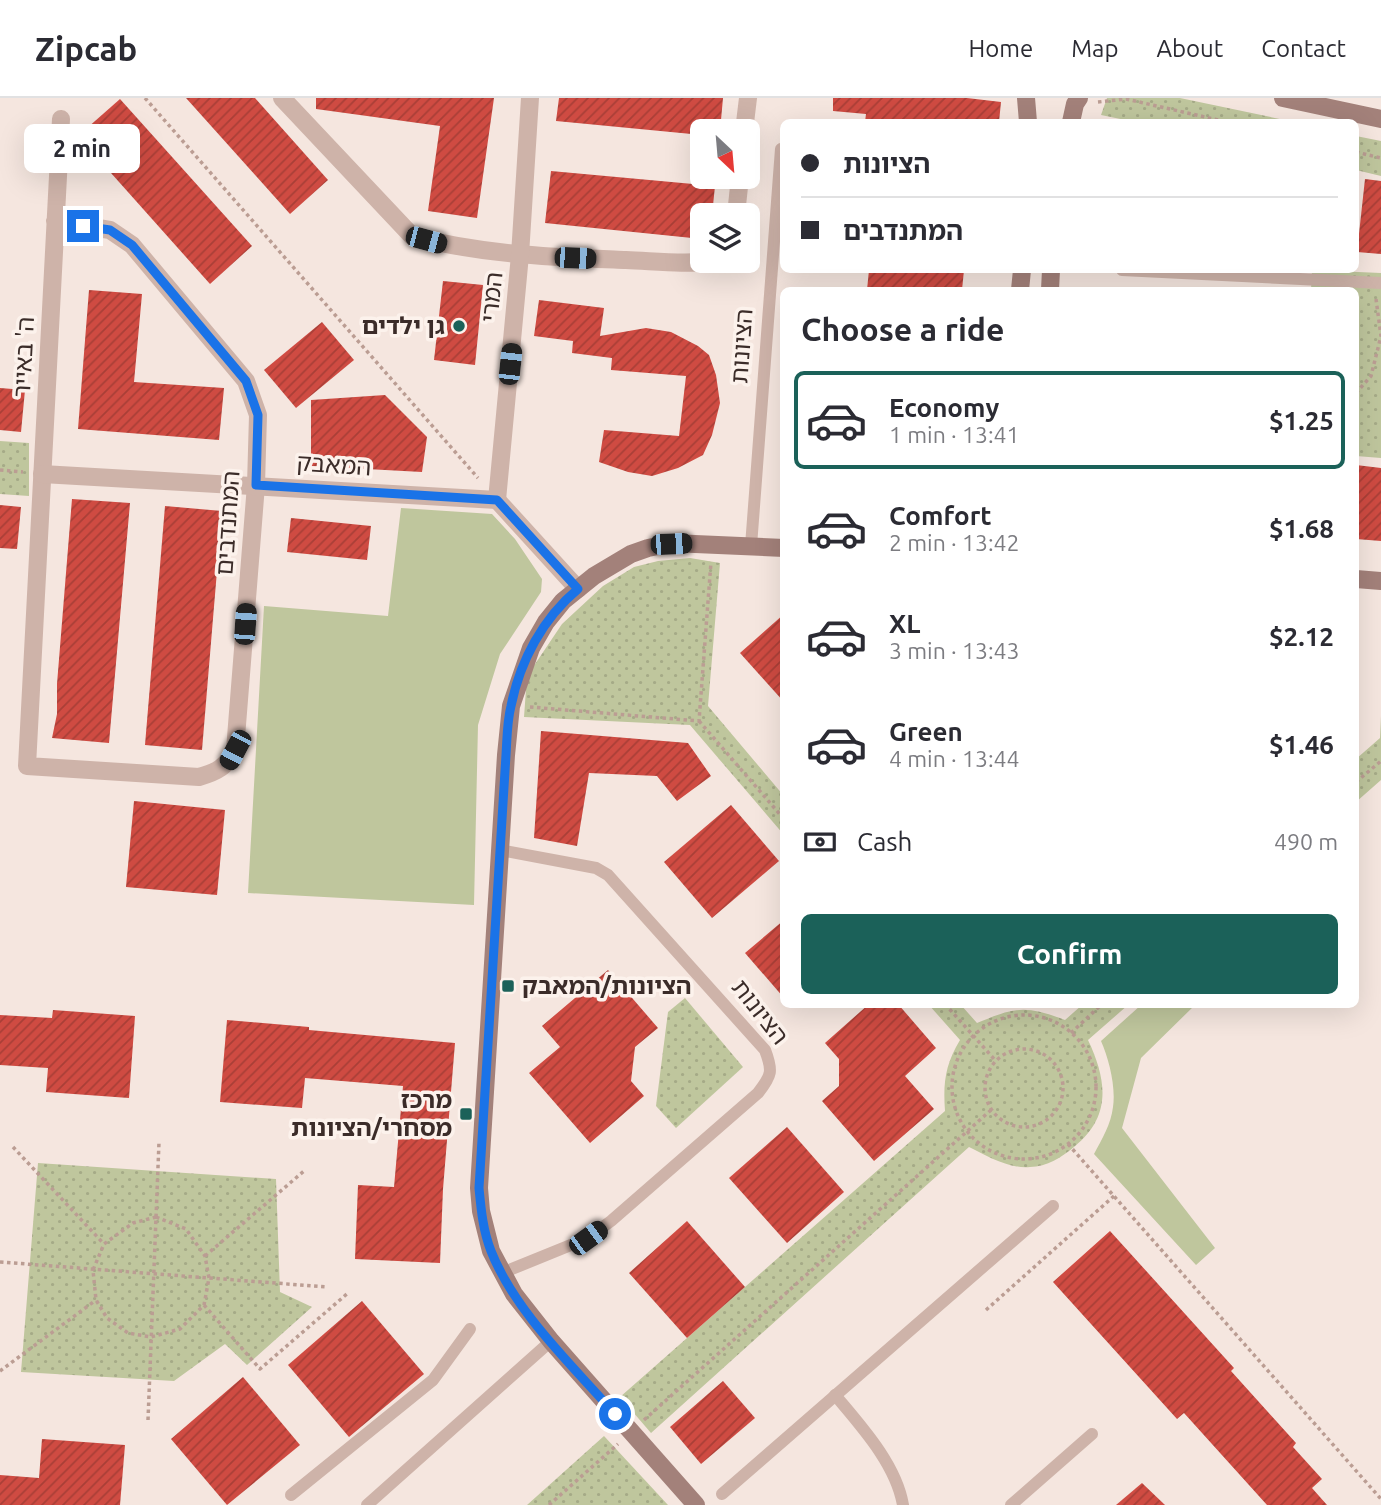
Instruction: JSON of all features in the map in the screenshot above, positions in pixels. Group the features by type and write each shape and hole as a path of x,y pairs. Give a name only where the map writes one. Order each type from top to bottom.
{"street":[{"path":"282,98 412,236 441,244 520,255 690,262"},
{"name":"המרי","path":"497,500 520,255 530,98"},
{"path":"745,119 748,98"},
{"path":"1026,98 1028,119"},
{"path":"1283,98 1381,119"},
{"path":"1072,119 1077,101"},
{"name":"ה' באייר","path":"27,766 61,119"},
{"name":"המתנדבים","path":"27,766 199,777 217,772 229,763 235,750 256,485 258,415 246,381 132,245 110,230 55,221"},
{"name":"המאבק","path":"42,474 497,500"},
{"path":"497,500 578,589"},
{"path":"696,1505 551,1341 514,1294 491,1251 485,1231 479,1188 511,706 531,648 546,622 564,601 613,563 648,548 671,544 780,548"},
{"path":"1359,579 1381,582"}],"lane":[{"name":"הציונות","path":"751,546 780,162"},
{"path":"1181,273 1377,283"},
{"name":"הציונות","path":"500,850 596,868 608,875 765,1050 772,1068 768,1080 758,1093 611,1221 588,1238 502,1273"},
{"path":"722,1494 1053,1206"},
{"path":"291,1495 433,1380 470,1329"},
{"path":"367,1505 551,1341"},
{"path":"835,1395 877,1446 901,1494 903,1505"},
{"path":"1011,1505 1092,1434"}],"path":[{"path":"145,98 497,500"},
{"path":"1077,101 1126,99 1214,119"},
{"path":"1359,153 1381,158"},
{"path":"1359,390 1371,376 1381,336 1377,283"},
{"path":"699,721 713,544"},
{"path":"511,706 699,721 780,814"},
{"path":"1359,779 1381,761"},
{"path":"948,1008 995,1060"},
{"path":"1070,1033 1098,1008"},
{"path":"1021,1016 1039,1017 1056,1023 1070,1033 1083,1046 1095,1079 1095,1098 1081,1131 1068,1144 1049,1155 1026,1159 1004,1157 983,1147 967,1132 956,1114 952,1093 953,1073 960,1053 972,1037 995,1022 1021,1016"},
{"path":"1017,1049 1040,1052 1050,1058 1058,1068 1063,1091 1054,1113 1045,1121 1034,1126 1010,1125 991,1110 985,1098 984,1084 995,1060 1005,1053 1017,1049"},
{"path":"549,1505 991,1110"},
{"path":"148,1420 159,1142"},
{"path":"1068,1144 1381,1499"},
{"path":"13,1147 104,1244"},
{"path":"205,1256 304,1171"},
{"path":"986,1310 1114,1196"},
{"path":"156,1217 186,1229 205,1256 209,1279 204,1305 180,1329 151,1337 128,1333 107,1318 96,1300 93,1269 104,1244 133,1223 156,1217"},
{"path":"0,1262 327,1287"},
{"path":"204,1305 260,1369 348,1293"},
{"path":"0,1371 96,1300"}],"green space":[{"path":"1107,98 1180,98 1280,119 1120,119 1101,115"},
{"path":"1359,137 1381,141 1381,176 1359,171"},
{"path":"1312,273 1381,273 1381,458 1359,456 1359,287 1311,287"},
{"path":"0,441 29,443 29,496 0,494"},
{"path":"401,508 492,514 515,539 542,579 541,592 500,654 478,725 474,905 248,893 264,606 388,616"},
{"path":"690,558 720,563 708,706 780,791 780,830 690,725 524,717 527,676 562,624 603,586 634,567 658,561"},
{"path":"1381,716 1381,780 1359,799 1359,756 1380,738"},
{"path":"685,998 743,1067 676,1128 656,1106 668,1012"},
{"path":"932,1008 964,1008 977,1023 1011,1011 1030,1010 1065,1020 1079,1008 1125,1008 1088,1040 1102,1084 1100,1111 1086,1135 1069,1151 1054,1161 1036,1167 1022,1167 1006,1164 969,1147 651,1433 620,1397 945,1111 946,1074 960,1040"},
{"path":"1138,1008 1192,1008 1141,1058 1122,1128 1215,1248 1196,1265 1094,1154 1108,1125 1114,1099 1111,1073 1101,1041"},
{"path":"38,1163 276,1179 280,1292 312,1307 247,1365 225,1344 174,1381 21,1372"},
{"path":"604,1436 668,1505 527,1505"}],"building":[{"path":"186,98 255,98 328,180 290,214"},
{"path":"316,98 494,98 477,218 428,211 440,126 316,109"},
{"path":"559,98 723,98 721,119 690,119 690,134 556,121"},
{"path":"833,98 967,98 1001,102 999,119 865,119 866,114 833,111"},
{"path":"120,99 252,246 210,284 78,136"},
{"path":"551,171 690,184 690,189 715,189 713,203 690,203 690,238 545,223"},
{"path":"1365,179 1381,181 1381,254 1359,252"},
{"path":"869,273 964,273 962,287 867,287"},
{"path":"443,281 483,285 475,365 434,360"},
{"path":"89,290 142,294 134,382 224,388 219,440 78,429"},
{"path":"539,300 604,308 600,336 646,328 671,332 709,355 716,375 720,403 712,435 703,455 678,468 652,476 628,472 599,462 604,430 679,436 686,376 611,370 612,358 572,353 573,341 534,336"},
{"path":"322,322 354,360 296,408 264,370"},
{"path":"0,388 25,390 21,432 0,430"},
{"path":"385,395 427,437 422,472 311,466 311,400"},
{"path":"1359,465 1381,468 1381,541 1359,539"},
{"path":"72,499 130,503 109,743 52,738 57,714"},
{"path":"0,505 21,507 17,549 0,548"},
{"path":"165,506 222,511 202,750 145,745"},
{"path":"291,518 371,526 367,560 287,552"},
{"path":"780,618 780,698 740,653"},
{"path":"541,731 688,743 711,776 677,801 657,776 589,773 577,846 534,838"},
{"path":"134,801 225,810 217,895 126,887"},
{"path":"731,805 779,861 712,918 664,862"},
{"path":"780,923 780,993 745,953"},
{"path":"608,970 658,1028 635,1047 631,1081 644,1096 590,1143 529,1073 560,1047 542,1026"},
{"path":"864,1008 901,1008 936,1048 905,1076 934,1109 874,1161 822,1101 839,1086 839,1059 825,1043"},
{"path":"53,1010 135,1016 129,1098 46,1092 48,1068 0,1065 0,1015 52,1018"},
{"path":"227,1020 455,1043 440,1263 355,1259 358,1185 394,1187 403,1086 305,1078 302,1108 220,1102"},
{"path":"787,1127 844,1192 787,1243 729,1178"},
{"path":"687,1221 745,1287 687,1338 629,1273"},
{"path":"1110,1231 1234,1368 1231,1371 1296,1443 1293,1447 1322,1479 1312,1488 1327,1505 1267,1505 1184,1413 1177,1419 1053,1282"},
{"path":"362,1301 424,1374 349,1437 288,1365"},
{"path":"243,1377 300,1445 227,1505 171,1439"},
{"path":"723,1381 755,1418 701,1464 670,1427"},
{"path":"42,1439 125,1445 120,1505 0,1505 0,1475 39,1478"},
{"path":"1142,1483 1165,1505 1116,1505"}],"place":[{"name":"גן ילדים","path":"459,326"},
{"name":"הציונות/המאבק","path":"508,986"},
{"name":"מרכז מסחרי/הציונות","path":"466,1114"}],"route":[{"path":"83,226 110,230 132,245 246,381 258,415 256,485 497,500 578,589 546,622 531,648 511,706 479,1188 481,1211 491,1251 514,1294 615,1414"}]}
